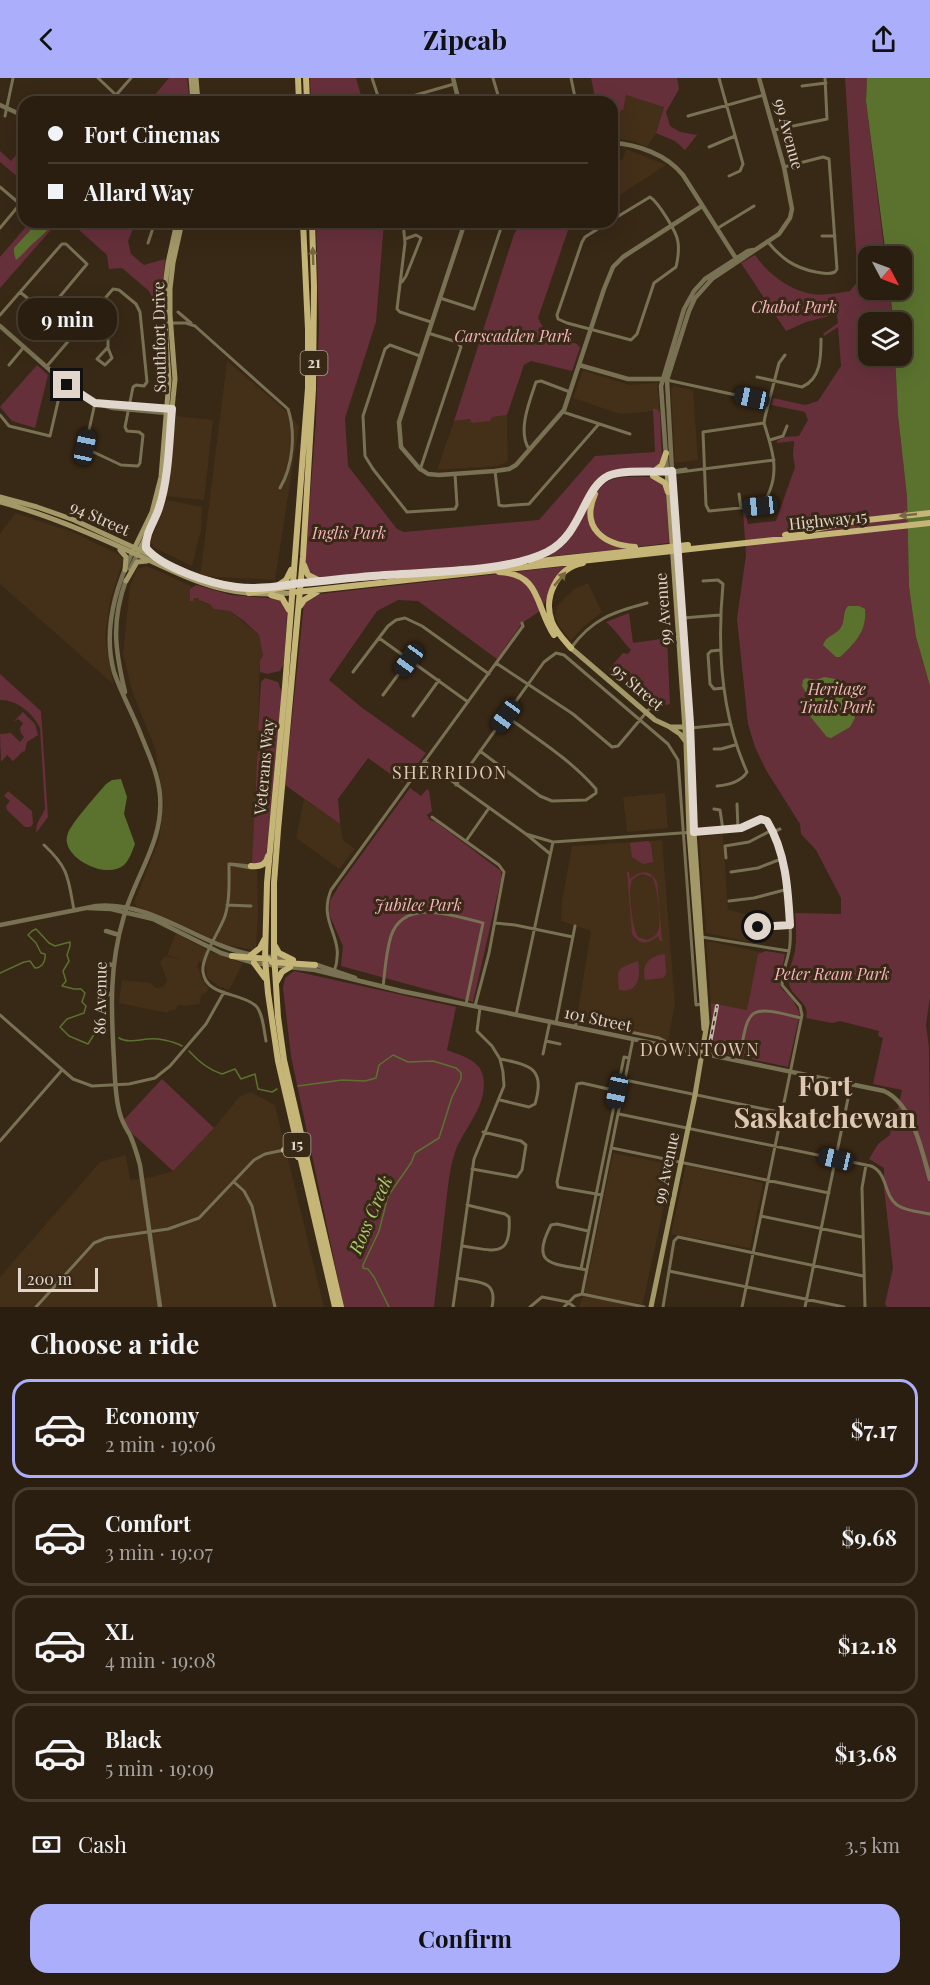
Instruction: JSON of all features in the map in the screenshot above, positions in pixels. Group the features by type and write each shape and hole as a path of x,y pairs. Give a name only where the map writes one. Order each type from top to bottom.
{"main road":[{"path":"191,78 192,96"},
{"path":"196,78 198,96"},
{"path":"298,78 299,96"},
{"path":"306,78 307,96"},
{"name":"Southfort Drive","path":"136,552 159,490 175,379 168,323 166,274 176,228"},
{"name":"Southfort Drive","path":"168,323 173,263 181,228"},
{"name":"Veterans Way","path":"303,228 308,388 294,564 298,609 278,830 273,940 267,981 278,1061 341,1307"},
{"name":"Veterans Way","path":"312,228 314,379 303,556 290,614 266,891 265,936 275,986 284,1060 301,1148 301,1162 335,1307"},
{"name":"Southfort Drive","path":"136,552 147,536 156,516 164,488 169,411"},
{"path":"652,474 662,465 666,453"},
{"path":"657,548 620,546 607,540 595,529 591,513 593,497 605,482 621,476 669,472"},
{"name":"99 Avenue","path":"669,472 668,492 682,618 688,728 689,832"},
{"name":"99 Avenue","path":"669,472 674,541"},
{"path":"502,565 535,557 558,546 571,531 594,489 604,479 620,473 652,474 664,483 668,492"},
{"name":"94 Street","path":"0,497 51,511 122,542 150,561 220,590 271,595 296,588"},
{"name":"94 Street","path":"0,502 41,514 114,545 160,559 190,574 219,584 249,588 278,586 296,588"},
{"path":"294,662 299,502"},
{"name":"Highway 15","path":"296,588 328,581 372,576 502,565 777,536 849,522 930,513"},
{"name":"Highway 15","path":"296,588 326,589 930,523"},
{"path":"122,542 136,540 145,528"},
{"path":"147,536 146,548 160,559"},
{"path":"114,545 125,555 125,570"},
{"path":"303,556 304,568 308,575 314,579 328,581"},
{"path":"572,648 559,635 551,619 549,601 553,587 566,571 579,564 628,556"},
{"name":"99 Avenue","path":"651,1307 695,1095 707,1023 689,832 686,744 688,728 684,708 676,558"},
{"path":"126,581 137,562 150,561"},
{"path":"278,586 286,580 294,564"},
{"path":"477,572 511,573 528,582 537,593 546,620 554,634 572,648"},
{"path":"249,593 352,581 372,576"},
{"path":"298,609 307,597 326,589"},
{"path":"271,595 282,598 290,614"},
{"name":"95 Street","path":"572,648 648,710 660,723 670,727 688,728"},
{"path":"684,708 681,719 670,727 680,734 686,744"},
{"path":"251,867 265,862 270,847"},
{"path":"251,867 262,872 267,879"},
{"path":"266,891 270,961 278,1017"},
{"path":"251,955 260,948 265,936"},
{"path":"273,940 277,950 292,964 282,972 275,986"},
{"path":"232,956 315,965"},
{"path":"254,963 267,981"},
{"path":"284,1150 293,1144 301,1148"},
{"path":"284,1150 295,1153 301,1162"}],"street":[{"path":"5,116 13,78"},
{"path":"98,78 116,95 131,78"},
{"path":"372,78 378,96"},
{"path":"493,78 498,96"},
{"path":"571,78 575,96"},
{"path":"719,78 743,164 740,171 729,176"},
{"name":"99 Avenue","path":"669,472 666,453 665,380 687,303 700,284 785,227 792,209 784,167 759,78"},
{"path":"774,130 826,119 825,78"},
{"path":"410,96 454,81 458,96"},
{"path":"802,86 826,83"},
{"path":"688,116 764,94"},
{"path":"0,105 18,113"},
{"path":"709,147 735,136"},
{"path":"618,144 645,150 667,160 681,173 737,260"},
{"path":"767,241 787,262 803,270 828,274 833,273 837,268 829,159 823,157 784,167"},
{"path":"0,187 18,202"},
{"path":"599,228 585,237 582,242 557,315 558,319 627,340 634,338 654,283 676,267 678,242 671,226 650,197 618,216"},
{"path":"0,228 18,206"},
{"path":"463,228 400,415 401,447 420,470 432,475 495,471 513,467 563,412 613,267 623,257 702,206"},
{"path":"716,229 754,206"},
{"path":"148,243 153,228"},
{"path":"404,228 405,239 397,309 432,322"},
{"path":"440,298 474,309 501,228"},
{"path":"400,284 406,278 421,238 416,235 405,239"},
{"path":"822,236 835,236"},
{"path":"0,315 8,307 20,292 62,244 66,244 87,264 47,312 20,292"},
{"path":"724,267 729,258 730,249"},
{"name":"99 Avenue","path":"669,472 665,380 695,298 712,279 737,260"},
{"path":"47,366 115,288 136,304 140,312 147,380 144,386 134,386 125,429 143,435 141,463 136,467 112,462 85,448 95,403"},
{"path":"178,312 288,409 291,420 290,461 280,488"},
{"path":"93,313 108,329 108,348 112,357 105,365 97,359 108,348"},
{"path":"168,323 186,323 195,326"},
{"path":"0,326 67,385 95,403 169,411"},
{"path":"420,470 460,345 428,333"},
{"path":"758,377 802,387 807,385 821,360 821,339"},
{"path":"420,356 387,346 385,349 363,416 364,453 367,461 405,512 456,508 455,474"},
{"path":"9,365 24,347"},
{"path":"764,423 703,432 707,509 712,512 764,504 774,479 774,460 764,423 773,380 779,363 785,355"},
{"path":"579,365 625,379 665,380 768,402"},
{"path":"530,450 526,444 525,416 536,382 542,381 570,392"},
{"path":"0,415 9,426 50,436 60,393 67,385"},
{"path":"563,412 630,434"},
{"path":"495,471 499,505 532,502 598,425"},
{"path":"769,440 782,436 787,426"},
{"path":"669,472 774,460"},
{"path":"739,494 741,508"},
{"name":"86 Avenue","path":"136,552 125,570 114,602 111,641 115,674 156,771 160,803 159,827 126,910 113,965 111,994 119,1114 136,1149 140,1165 160,1307"},
{"name":"86 Avenue","path":"126,698 116,655 116,631 118,609 136,552"},
{"path":"703,581 722,582 720,615 725,688 735,745 747,774 734,783 717,786"},
{"path":"572,648 586,630 606,616 647,603"},
{"path":"682,618 720,615"},
{"path":"353,672 388,626 396,620 405,618 412,619 423,626 489,674"},
{"path":"334,973 339,948 327,912 327,900 331,890 489,674 522,626 522,622"},
{"path":"379,638 468,702"},
{"path":"721,650 711,651 708,654 710,684 714,689 725,688"},
{"name":"95 Street","path":"528,685 548,658 556,653 564,654 668,744 678,760"},
{"path":"383,695 409,660"},
{"path":"496,663 573,714 614,748 648,710"},
{"path":"413,716 439,680"},
{"path":"456,785 528,685"},
{"path":"480,752 540,796 552,801 586,800 596,793 596,789 585,776 548,745 506,716"},
{"name":"95 Street","path":"688,728 730,724"},
{"path":"714,749 735,745"},
{"name":"99 Avenue","path":"678,760 689,832 696,1005 704,1004"},
{"path":"424,761 549,853"},
{"path":"737,804 738,829"},
{"path":"466,841 489,808"},
{"path":"714,809 720,810 723,830"},
{"path":"432,817 499,865 504,872 478,1007 477,1030 492,1046 500,1059 504,1079 500,1100 483,1132 472,1169 453,1307"},
{"path":"526,834 553,842 738,829 764,819 772,831 782,858 788,889 789,951 782,985 802,1009 742,1307"},
{"path":"726,858 725,846 749,842 780,829"},
{"path":"516,1015 553,842"},
{"path":"44,845 60,860 68,874 74,910"},
{"path":"731,872 758,868 782,858"},
{"path":"251,867 230,864 225,915 204,961 204,977 213,988 248,1000 257,1006 266,1041"},
{"path":"729,901 754,898 788,889"},
{"path":"132,895 134,906 143,912"},
{"path":"227,905 251,906"},
{"name":"101 Street","path":"0,925 87,908 143,912 172,922 212,946 270,961 315,965 383,987 884,1091 893,1096 911,1122 930,1179"},
{"name":"101 Street","path":"126,910 165,924 232,956 254,963 270,961"},
{"path":"383,987 391,936 402,920 416,913 431,912 483,923 465,1004"},
{"path":"495,923 573,937"},
{"path":"758,927 790,925"},
{"path":"543,1054 553,1022 575,926"},
{"path":"106,931 119,935"},
{"path":"699,937 789,951"},
{"path":"99,963 113,965"},
{"name":"101 Street","path":"292,964 334,973"},
{"path":"99,982 100,993 111,994"},
{"path":"0,1015 73,1079 86,1084 139,1083 164,1073 206,1024 224,992"},
{"path":"739,1060 747,1021 751,1014 760,1010 801,1018"},
{"path":"574,1027 578,1021 610,1027 659,1038 665,1041 667,1046"},
{"path":"582,1294 633,1039"},
{"path":"546,1041 560,1044"},
{"path":"581,1269 624,1057 629,1058"},
{"path":"500,1059 528,1065 536,1075 539,1085 535,1104 529,1107 500,1100"},
{"path":"0,1141 63,1070"},
{"path":"625,1080 812,1119"},
{"path":"602,1195 558,1187 557,1182 576,1086 582,1083 623,1092"},
{"path":"805,1307 851,1084"},
{"path":"619,1114 875,1167 881,1173 888,1194 897,1204 930,1214"},
{"path":"819,1121 842,1125"},
{"path":"472,1169 517,1177 522,1170 526,1145 483,1132"},
{"path":"612,1148 829,1193"},
{"path":"36,1307 94,1243 106,1238 168,1229 199,1218 254,1160 265,1154 284,1150"},
{"path":"865,1307 862,1276 862,1184 866,1165"},
{"path":"234,1182 244,1191 252,1206 275,1307"},
{"path":"462,1246 494,1251 501,1249 506,1244 510,1232 509,1217 506,1214 467,1206"},
{"path":"760,1216 862,1237"},
{"path":"586,1270 549,1262 543,1258 542,1252 545,1237 551,1226 557,1224 588,1231"},
{"path":"663,1307 674,1241 678,1238 862,1276"},
{"path":"669,1271 844,1307"},
{"path":"457,1278 493,1288 492,1307"},
{"path":"564,1307 575,1296 582,1294 644,1307"},
{"path":"530,1307 542,1297 568,1302 574,1307"}],"shaded area":[{"path":"867,78 930,78 930,686 916,637 909,587 907,497 896,366 912,366 912,312 892,312 891,300 912,300 912,246 885,246 866,101"},
{"path":"626,95 664,106 656,133 647,147 633,141 618,139 618,121"},
{"path":"626,149 666,165 618,196 618,162 623,159"},
{"path":"32,228 48,228 16,260 14,248"},
{"path":"227,361 286,411 299,426 275,580 200,576"},
{"path":"583,370 629,385 657,383 660,413 657,409 653,409 654,411 620,414 573,398"},
{"path":"673,386 693,390 698,460 675,463 671,390"},
{"path":"507,415 508,461 498,466 437,470 454,421"},
{"path":"176,416 213,420 204,500 164,496"},
{"path":"167,500 202,507 201,530 192,566 153,547 151,540"},
{"path":"15,513 73,532 120,555 123,561 110,601 105,637 113,684 0,584 0,534"},
{"path":"147,566 191,586 190,601 193,601 194,597 199,598 201,602 215,609 230,611 259,635 263,656 260,660 258,729 261,730 255,792 258,913 256,948 253,950 222,944 137,907 134,903 159,840 164,803 155,748 132,691 123,654 130,586 137,569"},
{"path":"588,583 602,612 583,627 571,641 559,626 555,616 556,607 574,589"},
{"path":"848,606 859,606 865,609 864,624 855,641 840,657 836,657 823,645 826,639 840,629"},
{"path":"824,677 841,680 848,691 855,718 850,727 831,738 827,737 809,715 811,701 802,686 806,678 816,680"},
{"path":"121,779 127,797 124,814 135,844 124,865 116,869 96,868 86,864 70,850 67,842 68,833 106,784 112,780"},
{"path":"665,793 668,828 627,832 623,797"},
{"path":"304,799 340,824 343,840 355,849 339,869 296,838"},
{"path":"723,834 728,910 754,916 749,942 706,933 699,837"},
{"path":"662,840 675,1004 668,1042 577,1017 591,931 561,921 562,900 572,846"},
{"path":"176,933 211,952 243,963 229,990 218,986 207,977 206,966 199,961 197,968 209,989 201,995 200,1004 178,1005 175,1010 167,1013 119,1003 122,980 150,983 156,988 163,987 167,981 160,962 165,956 182,960 167,955"},
{"path":"706,941 761,952 758,955 747,1010 711,1003"},
{"path":"251,1092 275,1105 324,1307 0,1307 0,1277 100,1162 126,1155 130,1180 173,1171 214,1128 239,1097"},
{"path":"613,1153 673,1165 642,1307 579,1307 585,1290"},
{"path":"686,1165 763,1183 750,1248 671,1234"}],"green space":[{"path":"169,78 187,78 189,96 154,96"},
{"path":"310,78 356,78 361,96 311,96"},
{"path":"591,78 677,78 679,89 666,112 670,126 680,132 697,135 685,150 675,141 656,133 664,107 626,95 623,110 618,119 618,96 595,96"},
{"name":"Heritage Trails Park","path":"845,78 867,78 866,101 884,246 858,246 858,281"},
{"path":"0,151 11,161 18,153 18,177 0,162"},
{"path":"25,228 53,228 0,288 0,257"},
{"path":"77,228 133,228 128,241 131,254 144,265 165,259 160,314 149,291 122,268 109,269 107,255"},
{"name":"Inglis Park","path":"316,228 384,228 376,322 345,418 348,466 397,529 404,532 539,520 595,456 655,452 653,409 657,409 660,413 662,461 654,469 604,478 568,533 548,551 513,561 318,578 309,574 305,565 316,420 319,325"},
{"name":"Carscadden Park","path":"518,228 569,228 538,318 546,333 577,344 580,348 572,371 531,361 524,365 507,415 492,417 490,421 472,423 470,419 454,421"},
{"name":"Heritage Trails Park","path":"755,255 766,269 780,280 803,292 826,294 850,291 858,281 858,300 890,300 892,312 858,312 858,366 896,366 907,497 909,587 916,637 930,686 930,997 926,1025 929,1047 930,1307 887,1307 885,1304 893,1268 884,1168 869,1159 878,1144 890,1135 892,1121 890,1111 898,1109 902,1090 873,1084 883,1038 878,1036 879,1031 840,1021 832,1023 806,1018 806,1008 793,993 789,983 789,971 796,946 795,913 841,914 841,898 816,850 801,834 800,824 766,770 755,747 748,724 737,619 746,555 743,510 745,510 748,524 776,521 795,467 794,441 777,443 777,441 784,437 799,436 808,420 805,412 771,405 773,398 805,405 818,401 841,366 838,327 824,336 823,334 838,323 837,314 806,322 786,331 741,263"},
{"path":"37,365 48,375 35,428 12,421 0,407"},
{"path":"651,477 660,480 666,491 669,543 628,546 604,536 593,515 596,493 610,480"},
{"path":"587,504 593,526 623,549 533,558 557,548"},
{"name":"Inglis Park","path":"567,566 540,611 522,623 497,659 418,601 398,600 377,611 329,680 361,707 426,753 403,783 368,758 338,799 340,824 285,785 304,603 319,594"},
{"path":"196,585 231,595 280,599 287,614 284,663 280,671 267,674 260,672 260,660 263,656 259,635 244,621 230,611 214,609 199,598 190,601 190,589"},
{"path":"629,613 633,643 667,638 670,704 653,709 651,704 609,669 623,653 628,654 631,650 606,622"},
{"path":"0,674 41,711 48,817 36,833 37,824 45,809 40,728 24,708 6,700 0,700"},
{"path":"265,678 278,682 282,693 266,857 264,861 252,865 257,761 261,731 258,730 261,682"},
{"path":"23,712 35,724 38,735 27,742 25,751 13,761 7,755 1,762 0,734 11,733 20,742 24,737 20,728 23,723 18,719 13,722"},
{"name":"Jubilee Park","path":"410,788 421,796 427,789 432,811 427,815 430,820 436,822 501,871 473,1002 341,966 343,946 329,914 330,901"},
{"path":"8,791 32,811 33,824 30,827 25,827 7,810 6,806 10,801 4,796"},
{"path":"648,841 651,844 653,862 643,864 632,857 630,843"},
{"path":"627,872 629,872 630,879 645,872 651,875 657,882 662,941 658,936 651,941 641,942 632,934","holes":["642,874 652,877 656,887 659,926 656,934 647,940 638,937 634,927 630,888 637,876"]},
{"path":"766,951 785,954 780,987 792,999 800,1013 788,1067 708,1050 712,1027 711,1003 747,1010 758,954"},
{"path":"665,954 666,974 663,978 645,980 645,965 651,959"},
{"path":"638,961 637,983 625,991 619,990 620,970"},
{"path":"294,971 456,1007 447,1050 469,1059 478,1066 483,1076 484,1087 475,1116 459,1143 453,1160 434,1307 344,1307 291,1056 283,988 285,978"},
{"path":"162,1079 214,1128 173,1171 121,1123"}],"waterway":[{"name":"Ross Creek","path":"0,973 24,962 30,961 35,968 43,964 45,954 41,953 36,943 28,935 36,929 55,946 70,942 67,955 69,961 63,971 66,981 62,986 81,989 85,993 82,1002 86,1006 84,1013 67,1019 60,1027 69,1036 88,1044 100,1025 107,1028"},
{"name":"Ross Creek","path":"119,1038 129,1041 161,1039 182,1046"},
{"name":"Ross Creek","path":"189,1051 204,1065 217,1072 222,1074 235,1069 241,1079 255,1074 258,1089 272,1092 277,1089"},
{"name":"Ross Creek","path":"298,1086 342,1080 365,1081 376,1078 379,1065 393,1055 408,1062 433,1061 456,1068 461,1073 461,1079 452,1097 439,1138 415,1153 411,1163 388,1196 379,1231 363,1265 363,1268 368,1269 374,1277 389,1307"}],"railway":[{"path":"710,1043 717,1006"}],"district":[{"name":"SHERRIDON","path":"450,773"},
{"name":"DOWNTOWN","path":"700,1050"},
{"name":"Fort Saskatchewan","path":"825,1102"}],"route":[{"path":"67,385 95,403 172,409 164,488 156,516 147,536 146,548 160,559 198,578 237,587 278,586 479,568 535,557 549,552 566,538 594,489 604,479 620,473 672,471 690,723 694,832 738,829 761,819 767,821 782,858 788,889 790,925 758,927"}],"park label":[{"name":"Chabot Park","path":"794,307"},
{"name":"Peter Ream Park","path":"832,974"}]}
